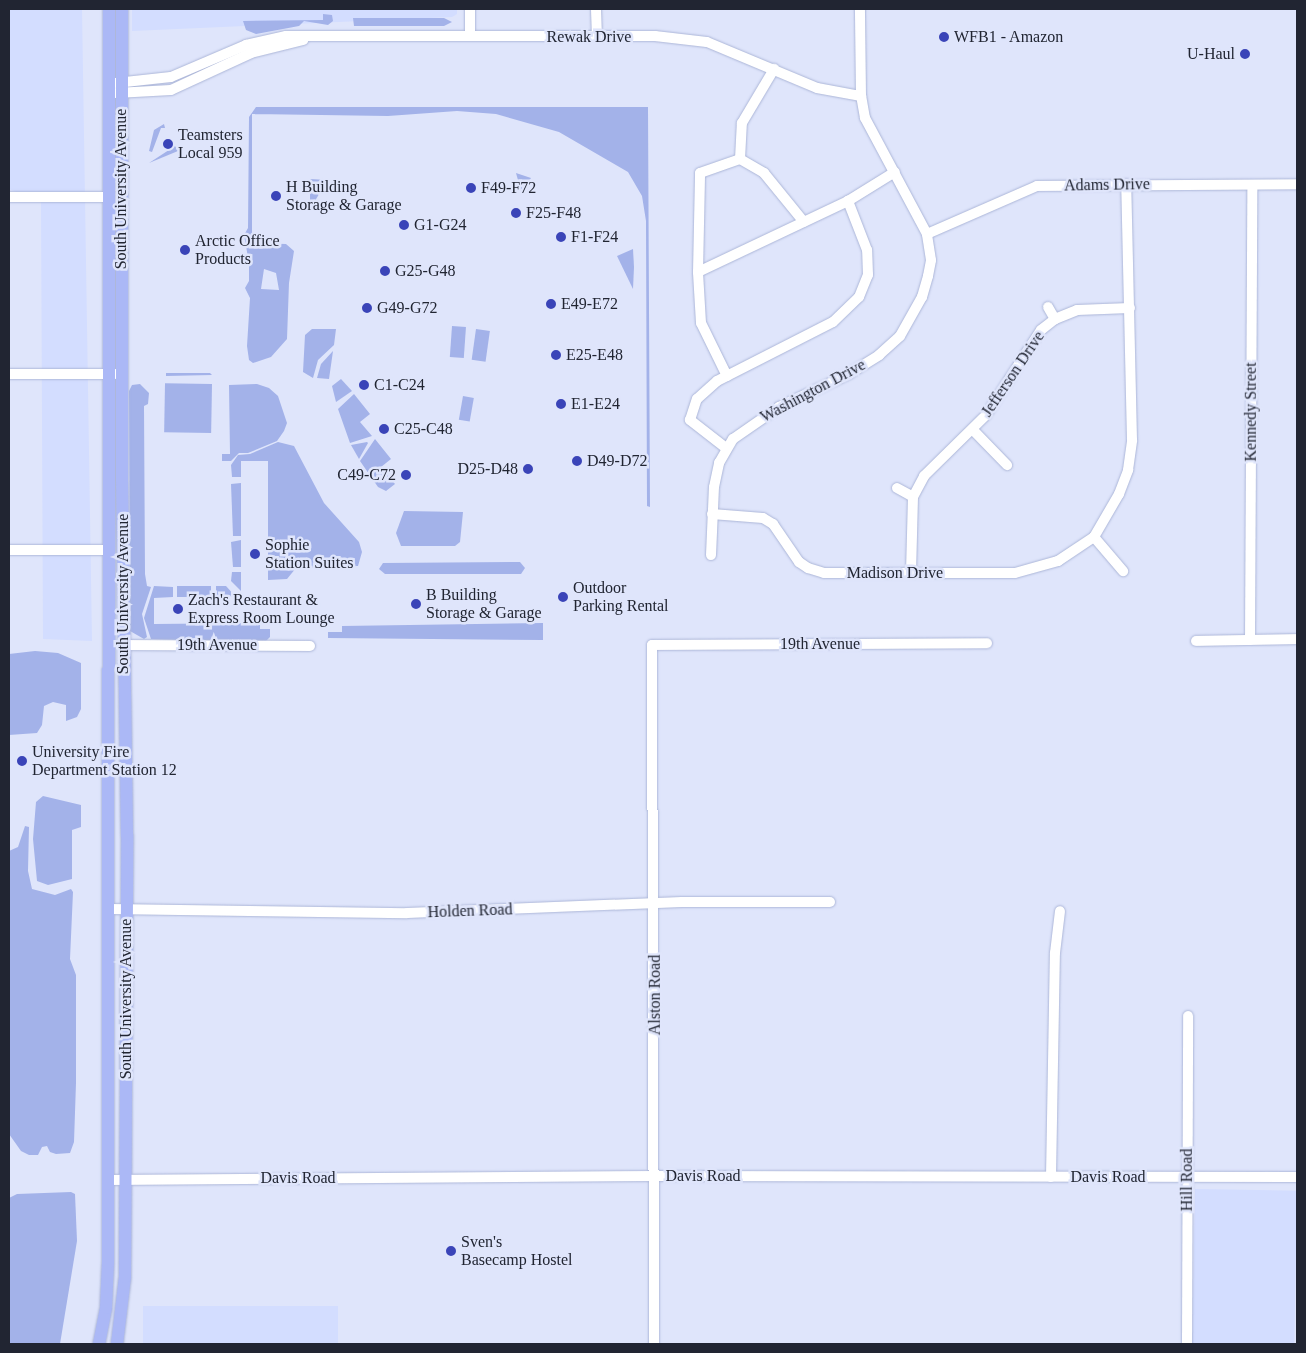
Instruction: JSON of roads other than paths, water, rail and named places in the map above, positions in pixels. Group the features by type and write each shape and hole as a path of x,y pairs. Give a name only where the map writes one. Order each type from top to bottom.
{"main road":[{"name":"South University Avenue","path":"100,1344 107,1294 110,909 107,550 108,483 115,374 115,88 109,9"},
{"name":"South University Avenue","path":"118,1344 124,1294 126,909 123,645 108,197 122,9"}],"street":[{"path":"470,9 470,36"},
{"path":"596,9 596,36"},
{"name":"Washington Drive","path":"711,555 714,487 726,448 742,430 780,407 849,374 879,355 900,336 922,297 928,276 931,260 927,234 865,118 861,96 860,9"},
{"name":"Rewak Drive","path":"115,88 171,90 251,53 306,38 596,36 698,40 727,48 832,93 861,96"},
{"path":"740,159 742,123 774,69"},
{"path":"727,376 701,323 698,272 700,173 740,159 764,173 804,222"},
{"path":"698,272 848,201 895,172"},
{"name":"Madison Drive","path":"712,514 763,518 773,524 799,562 808,568 824,573 1015,573 1043,568 1094,537 1111,511 1128,470 1132,440 1126,184"},
{"name":"Kennedy Street","path":"1250,640 1252,184"},
{"name":"Adams Drive","path":"927,234 1037,186 1297,184"},
{"path":"9,197 108,197"},
{"path":"726,448 690,420 697,399 727,376 833,322 859,297 868,275 867,250 848,201"},
{"name":"Jefferson Drive","path":"1048,307 1055,319"},
{"name":"Jefferson Drive","path":"912,573 913,497 924,476 973,430 1012,378 1041,330 1055,319 1077,310 1130,308"},
{"path":"9,374 115,374"},
{"name":"Jefferson Drive","path":"973,430 1007,465"},
{"path":"897,488 913,497"},
{"path":"1094,537 1124,571"},
{"path":"9,550 107,550"},
{"path":"1196,641 1297,639"},
{"name":"19th Avenue","path":"652,645 987,643"},
{"name":"19th Avenue","path":"123,645 310,646"},
{"name":"Alston Road","path":"652,645 652,903 656,1176 654,1344"},
{"name":"Holden Road","path":"110,909 407,913 652,903 830,902"},
{"path":"1051,1177 1055,953 1060,911"},
{"name":"Hill Road","path":"1186,1344 1188,1016"},
{"name":"Davis Road","path":"108,1180 656,1176 1297,1177"}],"place":[{"name":"WFB1 - Amazon","path":"944,37"},
{"name":"U-Haul","path":"1245,54"},
{"name":"Teamsters Local 959","path":"168,144"},
{"name":"F49-F72","path":"471,188"},
{"name":"H Building Storage & Garage","path":"276,196"},
{"name":"F25-F48","path":"516,213"},
{"name":"G1-G24","path":"404,225"},
{"name":"F1-F24","path":"561,237"},
{"name":"Arctic Office Products","path":"185,250"},
{"name":"G25-G48","path":"385,271"},
{"name":"E49-E72","path":"551,304"},
{"name":"G49-G72","path":"367,308"},
{"name":"E25-E48","path":"556,355"},
{"name":"C1-C24","path":"364,385"},
{"name":"E1-E24","path":"561,404"},
{"name":"C25-C48","path":"384,429"},
{"name":"D49-D72","path":"577,461"},
{"name":"D25-D48","path":"528,469"},
{"name":"C49-C72","path":"406,475"},
{"name":"Sophie Station Suites","path":"255,554"},
{"name":"Outdoor Parking Rental","path":"563,597"},
{"name":"B Building Storage & Garage","path":"416,604"},
{"name":"Zach's Restaurant & Express Room Lounge","path":"178,609"},
{"name":"University Fire Department Station 12","path":"22,761"},
{"name":"Sven's Basecamp Hostel","path":"451,1251"}]}
